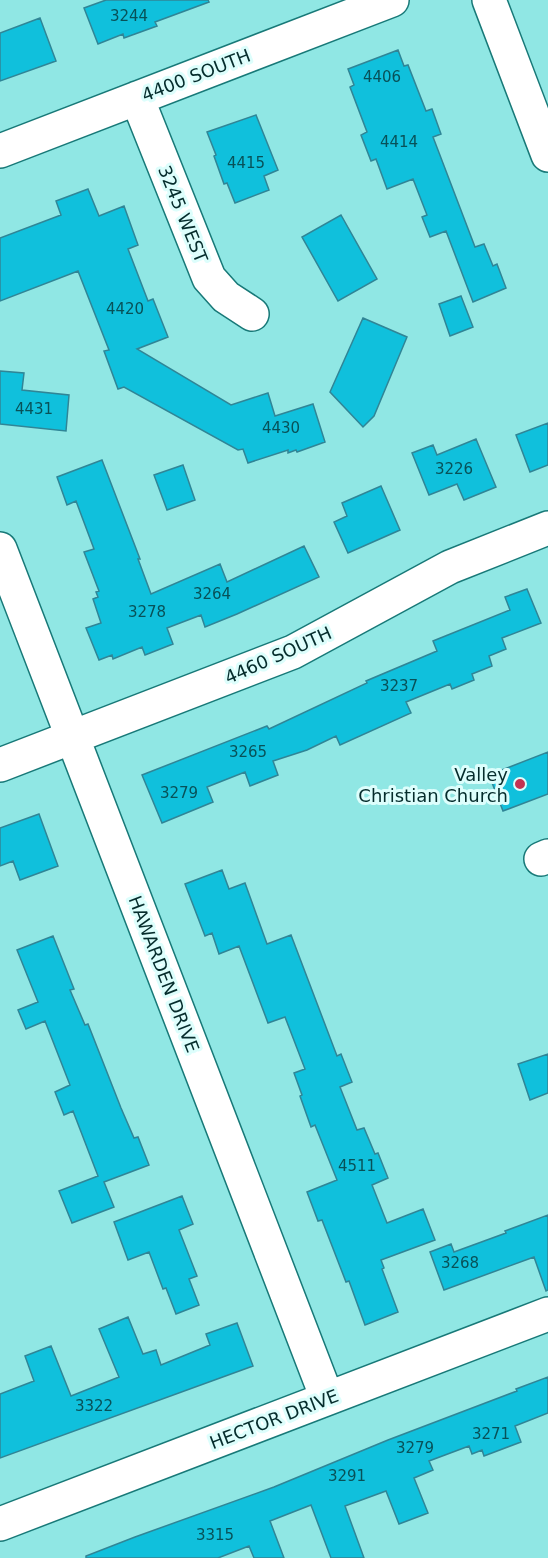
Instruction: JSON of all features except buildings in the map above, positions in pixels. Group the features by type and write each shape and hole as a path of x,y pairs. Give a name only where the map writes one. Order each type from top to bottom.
{"street":[{"name":"4400 SOUTH","path":"0,150 392,0"},
{"path":"489,0 546,141"},
{"name":"3245 WEST","path":"137,98 209,279 226,297 252,314"},
{"name":"4460 SOUTH","path":"0,765 293,652 440,572 548,528"},
{"name":"HAWARDEN DRIVE","path":"0,549 327,1398"},
{"name":"HECTOR DRIVE","path":"0,1524 548,1314"}],"place":[{"name":"Valley Christian Church","path":"520,784"}]}
